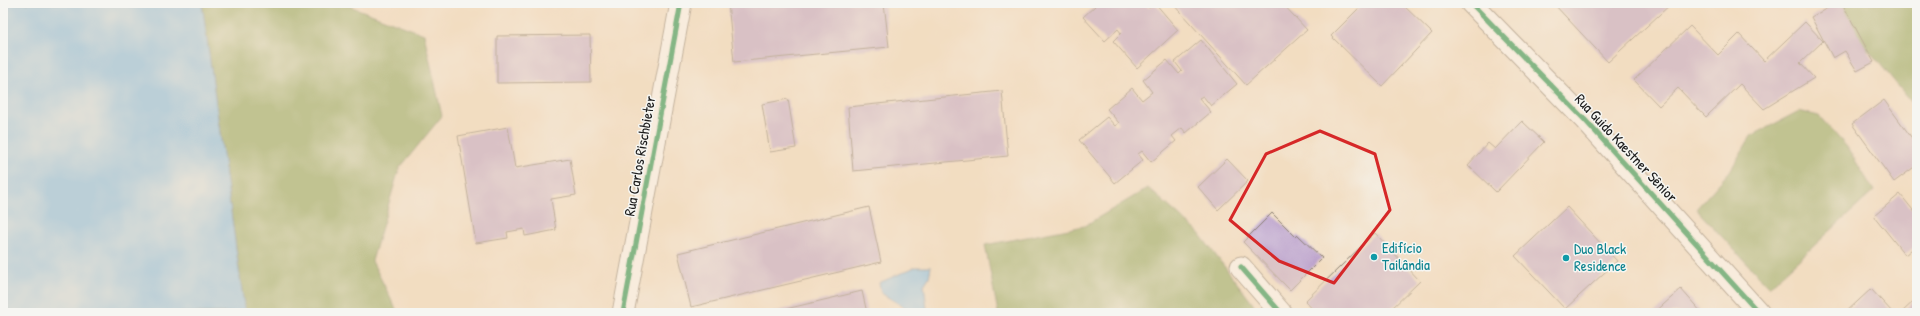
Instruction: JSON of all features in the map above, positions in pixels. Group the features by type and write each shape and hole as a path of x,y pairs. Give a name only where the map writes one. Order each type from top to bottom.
{"street":[{"name":"Rua Carlos Rischbieter","path":"623,313 681,3"},
{"name":"Rua Guido Kaestner Sênior","path":"1471,3 1585,120 1759,313"},
{"path":"1241,267 1281,313"}],"highlighted area":[{"path":"1320,131 1375,154 1390,210 1334,283 1279,261 1230,220 1266,154"}],"green space":[{"path":"202,3 347,3 347,5 424,34 442,116 399,169 372,261 398,313 245,313"},
{"path":"1830,3 1917,3 1917,109"},
{"path":"1799,111 1819,116 1847,147 1874,191 1769,287 1696,209 1730,171 1751,136"},
{"path":"1148,188 1198,232 1260,313 998,313 985,245 1084,226"}],"water":[{"path":"3,3 202,3 245,313 3,313"},
{"path":"915,267 931,267 929,277 924,285 927,309 914,313 881,293 879,283"}],"building":[{"path":"728,3 884,3 889,47 734,62"},
{"path":"1092,3 1146,3 1145,4 1149,8 1155,3 1178,30 1137,68 1113,41 1121,33 1118,29 1105,41 1083,17 1095,6"},
{"path":"1172,3 1282,3 1307,30 1246,85"},
{"path":"1364,3 1401,3 1432,33 1382,86 1331,36"},
{"path":"1553,3 1672,3 1608,62"},
{"path":"1837,3 1842,3 1874,62 1857,71 1845,51 1833,58 1811,17"},
{"path":"1805,22 1823,41 1800,63 1814,78 1764,109 1740,84 1706,117 1678,88 1659,106 1634,80 1690,26 1718,55 1739,34 1764,61"},
{"path":"590,35 591,82 497,83 497,36"},
{"path":"1201,40 1237,84 1211,106 1203,96 1199,98 1211,112 1186,133 1182,128 1172,136 1176,141 1151,162 1142,151 1138,154 1143,160 1115,183 1079,140 1107,117 1115,126 1119,123 1107,109 1132,88 1142,100 1152,92 1143,80 1167,60 1179,74 1182,71 1175,62"},
{"path":"1002,91 1008,156 853,171 848,107"},
{"path":"788,99 796,148 770,152 762,104"},
{"path":"1884,100 1917,145 1917,165 1894,182 1852,124"},
{"path":"1522,121 1544,142 1496,192 1468,165 1488,143 1495,149"},
{"path":"508,127 515,168 570,159 576,195 551,199 556,230 525,236 524,229 507,232 508,238 476,243 458,136"},
{"path":"1227,159 1248,181 1218,210 1198,187"},
{"path":"1900,194 1917,215 1917,245 1905,255 1874,216"},
{"path":"869,207 881,262 691,307 678,253"},
{"name":"Duo Black Residence","path":"1567,207 1617,261 1565,309 1515,256"},
{"path":"1272,213 1296,237 1298,235 1322,258 1290,290 1243,242"},
{"name":"Edifício Tailândia","path":"1375,233 1420,281 1387,313 1316,313 1305,301"},
{"path":"1681,289 1702,313 1654,313"},
{"path":"1871,289 1893,313 1845,313"},
{"path":"862,291 867,313 773,313 773,312"},
{"path":"1917,298 1917,313 1901,313"}],"cycle path":[{"path":"623,313 681,3"},
{"path":"1471,3 1585,120 1759,313"},
{"path":"1241,267 1281,313"}],"place":[{"name":"Edifício Tailândia","path":"1374,257"},
{"name":"Duo Black Residence","path":"1566,258"}]}
